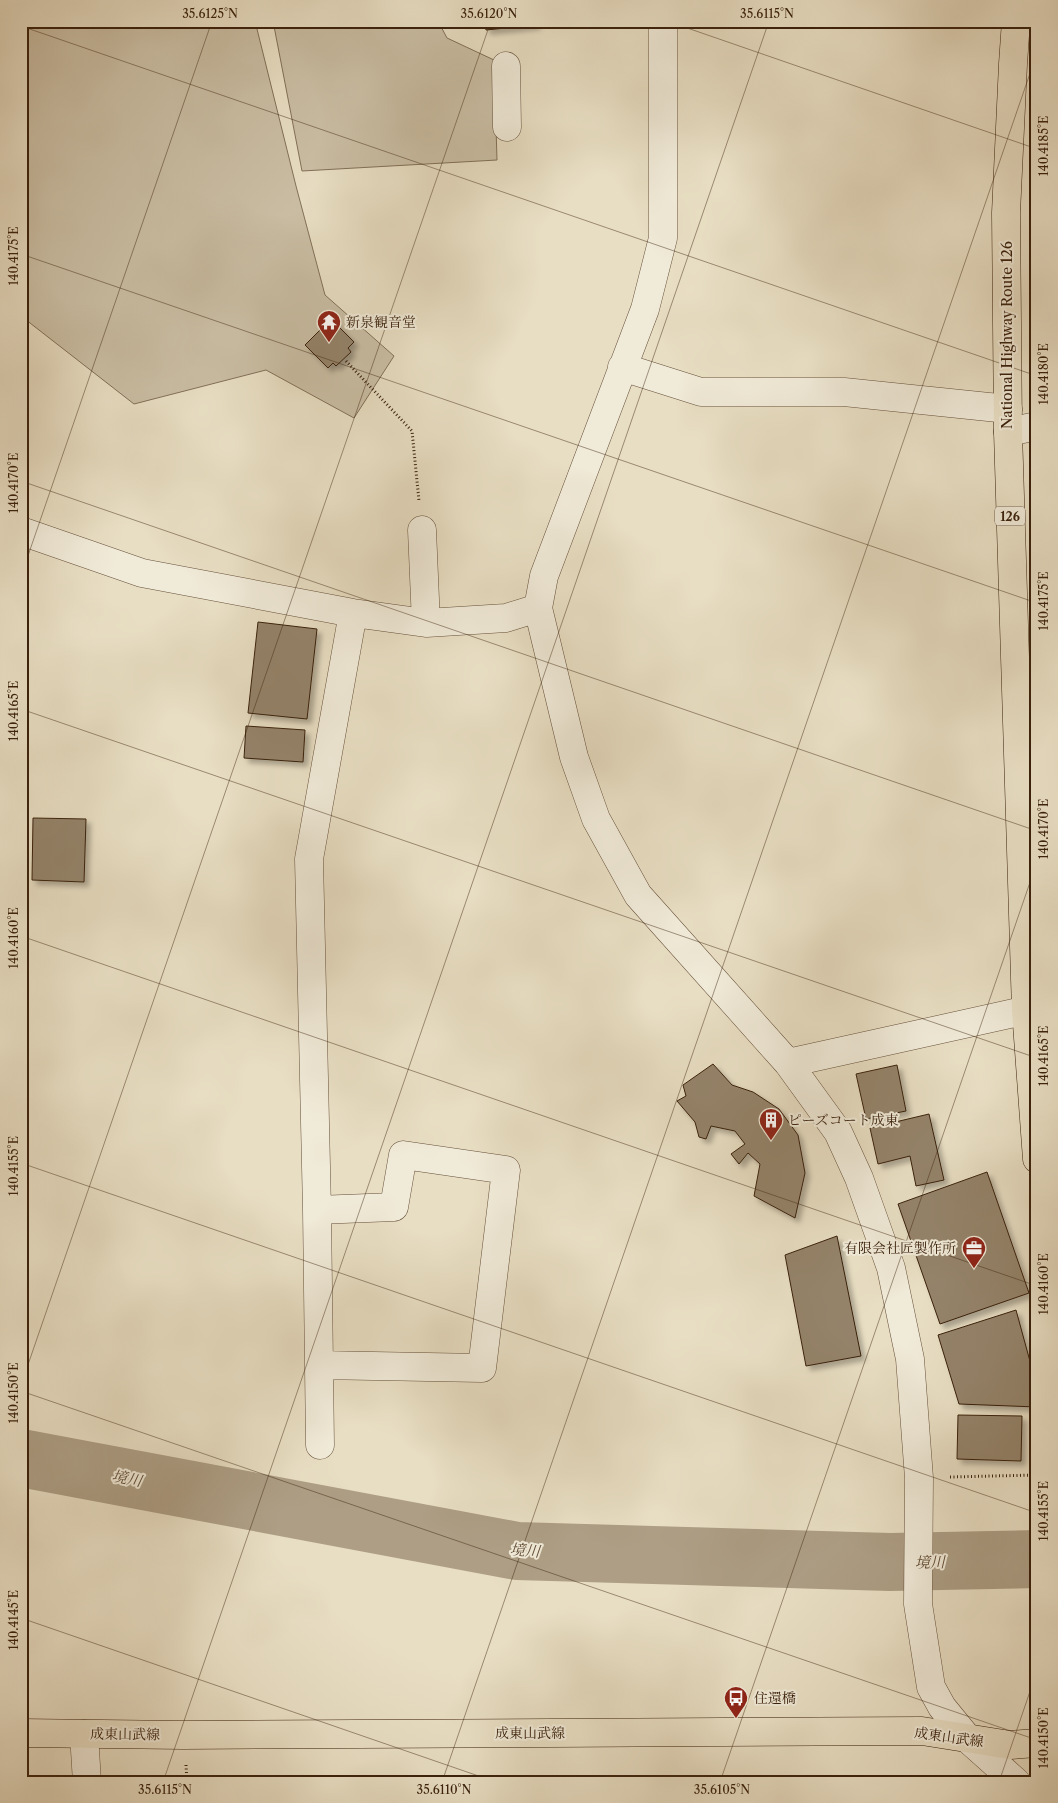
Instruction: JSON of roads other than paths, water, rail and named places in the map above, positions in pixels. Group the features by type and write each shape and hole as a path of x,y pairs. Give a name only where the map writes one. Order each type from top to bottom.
{"main road":[{"name":"National Highway Route 126","path":"1016,21 1012,64 1006,213 1008,421 1037,1159"},
{"name":"成東山武線","path":"21,1733 183,1735 922,1731 969,1740 1010,1745 1037,1744"}],"street":[{"path":"663,21 662,238 645,308 544,576 538,608 574,757 596,819 638,894 788,1063 838,1132 859,1178 892,1268 910,1359 919,1486 918,1604 931,1687 942,1707 969,1740 1016,1782"},
{"path":"506,66 507,127"},
{"path":"622,368 701,392 844,392 1037,426"},
{"path":"422,530 426,623"},
{"path":"21,531 142,573 353,613 426,623 506,618 538,608"},
{"path":"320,1445 309,859 353,613"},
{"path":"788,1063 1031,1009"},
{"path":"317,1210 394,1207 403,1155 506,1170 482,1368 319,1365"},
{"path":"84,1734 87,1782"}],"waterway":[{"name":"境川","path":"21,1458 517,1551 890,1562 1037,1559"}],"place":[{"name":"新泉観音堂","path":"329,343"},
{"name":"ピーズコート成東","path":"771,1141"},
{"name":"有限会社匠製作所","path":"974,1269"},
{"name":"住還橋","path":"736,1719"}]}
